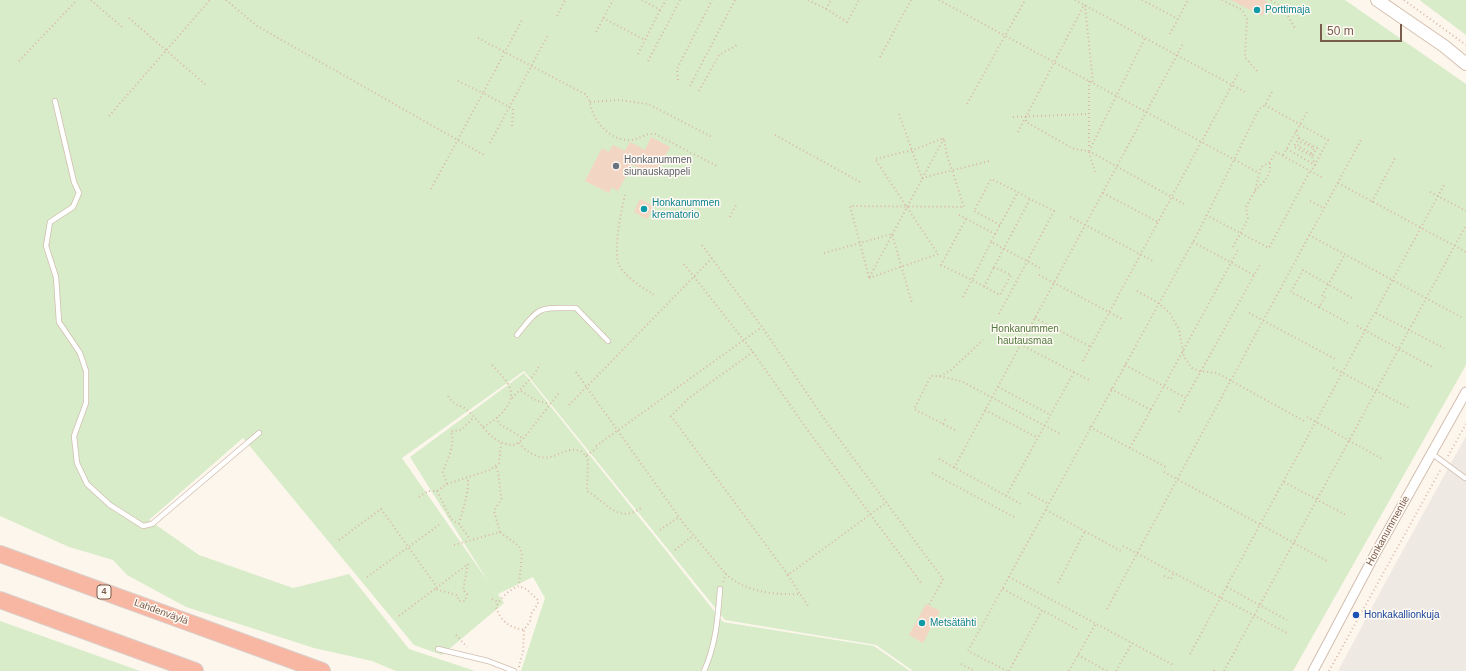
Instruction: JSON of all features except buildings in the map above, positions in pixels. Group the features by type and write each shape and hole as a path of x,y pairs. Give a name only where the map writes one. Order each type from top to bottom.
{"highway":[{"name":"Lahdenväylä","path":"0,554 322,671"},
{"path":"0,600 195,671"}],"main road":[{"path":"1377,0 1432,38 1466,64"}],"street":[{"name":"Honkanummentie","path":"1313,671 1375,554 1466,392"}],"lane":[{"path":"55,101 74,182 79,192 73,207 50,222 46,246 56,277 59,322 80,353 86,371 86,403 74,436 77,463 87,484 110,505 143,526 152,524 259,433"},
{"path":"517,335 533,315 542,308 576,308 608,341"},
{"path":"1431,453 1465,478"},
{"path":"704,671 709,661 718,619 720,589"},
{"path":"438,649 488,661 514,671"}],"path":[{"path":"19,61 77,0"},
{"path":"90,0 122,27"},
{"path":"109,116 210,0"},
{"path":"227,0 257,26 484,155"},
{"path":"557,16 565,0"},
{"path":"596,32 613,0"},
{"path":"642,0 660,10"},
{"path":"638,54 666,0"},
{"path":"648,61 680,0"},
{"path":"678,80 677,69 712,0"},
{"path":"690,86 734,0"},
{"path":"808,0 847,22 859,0"},
{"path":"826,10 831,0"},
{"path":"880,57 911,0"},
{"path":"939,0 1259,173"},
{"path":"967,104 1025,0"},
{"path":"1075,0 1246,92"},
{"path":"1142,0 1178,19"},
{"path":"1170,34 1188,0"},
{"path":"1222,0 1242,10 1246,18 1245,57 1257,71"},
{"path":"1271,0 1284,10 1296,30"},
{"path":"1404,0 1466,45"},
{"path":"1018,132 1084,5"},
{"path":"1084,5 1093,83"},
{"path":"129,18 206,85"},
{"path":"603,18 645,40"},
{"path":"431,189 522,20"},
{"path":"490,143 511,107 548,35"},
{"path":"478,38 585,94 590,102 592,111 604,130 626,140 637,140 650,133 655,134 717,166"},
{"path":"1089,151 1145,38"},
{"path":"954,468 1184,42"},
{"path":"700,91 719,55 738,44"},
{"path":"1083,361 1239,72"},
{"path":"456,80 511,107 513,109 512,126"},
{"path":"1089,81 1089,151 1095,172"},
{"path":"1042,610 1008,671 968,651 1206,216 1259,109 1265,105 1273,90"},
{"path":"590,102 619,100 648,104 712,138"},
{"path":"1206,216 1269,248 1315,165 1328,140 1265,105"},
{"path":"1283,155 1308,110"},
{"path":"899,114 922,178"},
{"path":"1013,117 1089,114"},
{"path":"1026,116 1026,122 1074,149 1089,151 1184,204"},
{"path":"1296,131 1300,138 1298,146 1311,153 1314,148 1300,142"},
{"path":"775,135 862,183"},
{"path":"869,278 938,254 875,159 913,150 944,138"},
{"path":"869,278 850,206 964,207 952,170 944,138"},
{"path":"869,278 944,138"},
{"path":"1300,138 1294,147 1312,156 1315,165"},
{"path":"1300,138 1317,148 1312,156"},
{"path":"1107,609 1362,138"},
{"path":"1287,149 1315,165"},
{"path":"1255,191 1261,167 1270,162 1276,152 1323,178"},
{"path":"1372,202 1396,156"},
{"path":"922,178 989,161"},
{"path":"1233,247 1248,219 1246,207 1255,191 1268,178 1270,162"},
{"path":"998,316 1054,211 991,179 974,211 1000,225"},
{"path":"1338,183 1466,252"},
{"path":"1190,654 1445,184"},
{"path":"963,297 1018,192"},
{"path":"1430,192 1466,211"},
{"path":"1103,193 1158,222"},
{"path":"625,195 620,215 617,257 620,265 628,276 654,296"},
{"path":"984,287 1030,199"},
{"path":"1310,201 1324,208"},
{"path":"730,217 736,205"},
{"path":"959,215 995,234"},
{"path":"1070,217 1153,261"},
{"path":"966,219 941,265 1000,296 1011,275 994,267"},
{"path":"1224,671 1466,224"},
{"path":"824,253 892,234"},
{"path":"892,234 912,303"},
{"path":"1309,235 1461,317"},
{"path":"991,242 1042,269"},
{"path":"1192,242 1254,275"},
{"path":"702,245 762,327 825,420 943,578 929,605"},
{"path":"1130,448 1238,250"},
{"path":"1319,307 1328,285 1346,254"},
{"path":"569,406 712,258"},
{"path":"1179,412 1261,263"},
{"path":"684,264 753,352 809,432 922,584"},
{"path":"1348,322 1291,292 1302,270 1352,298"},
{"path":"1039,275 1122,319"},
{"path":"1137,291 1170,313 1177,324 1182,351 1190,366 1195,370 1216,373 1304,422"},
{"path":"1376,312 1444,348"},
{"path":"1249,313 1337,360"},
{"path":"1035,318 1091,347"},
{"path":"1357,326 1434,368"},
{"path":"586,456 618,431 762,327"},
{"path":"1006,337 1089,380"},
{"path":"939,376 950,371 983,340"},
{"path":"753,352 689,398 671,416 788,575 809,607"},
{"path":"483,427 497,418 512,398 534,375 540,364"},
{"path":"492,365 506,380 512,391 512,398"},
{"path":"1125,365 1186,398"},
{"path":"1333,368 1411,409"},
{"path":"576,372 679,517 726,574 734,581 749,588 768,592 800,594"},
{"path":"1006,496 1074,372"},
{"path":"955,430 914,409 931,376 939,376 948,380 963,382 1060,434"},
{"path":"998,387 1051,415"},
{"path":"1111,389 1151,410"},
{"path":"520,391 537,401 550,404"},
{"path":"448,396 454,405 467,409 483,427 501,443 515,445 523,439 559,393"},
{"path":"985,410 1038,438"},
{"path":"447,484 443,472 448,460 452,443 453,437 451,431 461,430 474,417"},
{"path":"1307,417 1384,460"},
{"path":"497,418 499,424 523,439"},
{"path":"943,424 946,418"},
{"path":"1330,671 1466,424"},
{"path":"1090,427 1166,468"},
{"path":"419,497 428,490 437,491 447,484 490,470 496,466 500,458 501,443"},
{"path":"519,443 528,452 547,457 566,450 581,451 586,456 588,461 587,491 614,511 632,514 641,508"},
{"path":"939,459 1021,504"},
{"path":"496,466 500,478 498,485 502,498 495,508 494,513 500,532 519,546 522,554 519,586"},
{"path":"1164,472 1329,562"},
{"path":"932,473 1014,517"},
{"path":"459,524 462,506 467,498 468,477"},
{"path":"1284,482 1346,515"},
{"path":"437,491 448,515 454,522 459,524 471,540"},
{"path":"1028,493 1049,504"},
{"path":"788,575 887,502"},
{"path":"339,540 381,509 409,547 436,588 457,595 459,601 465,601 467,594 463,590 468,564 436,588 398,616"},
{"path":"1046,510 1121,551"},
{"path":"660,530 679,517"},
{"path":"367,577 439,525"},
{"path":"1058,583 1085,531"},
{"path":"454,545 500,532"},
{"path":"675,550 694,535"},
{"path":"1124,546 1221,599 1290,634"},
{"path":"1164,576 1171,579 1174,573"},
{"path":"720,589 726,574"},
{"path":"1009,578 1173,665"},
{"path":"512,664 519,667 523,652 524,630 530,621 530,614 538,604 538,600 526,589 519,586 511,590 498,602 496,607 502,622 514,628 524,630"},
{"path":"1227,587 1287,620"},
{"path":"1003,589 1078,630"},
{"path":"492,598 498,602"},
{"path":"1069,671 1096,623"},
{"path":"456,635 468,649"},
{"path":"1116,671 1132,643"},
{"path":"1078,655 1107,671"},
{"path":"961,664 975,671"}],"shaded area":[{"path":"1466,436 1466,671 1338,671 1386,581"}],"green space":[{"name":"Honkanummen hautausmaa","path":"0,0 1345,0 1466,84 1466,365 1293,671 913,671 876,645 725,620 524,371 402,458 489,583 410,457 524,373 723,622 874,646 910,671 521,671 545,598 533,577 498,594 504,603 442,655 414,645 243,438 149,520 199,555 293,588 349,574 409,649 475,671 396,671 372,661 314,648 186,607 127,575 113,560 69,547 0,516"},
{"path":"1420,0 1466,0 1466,35 1422,2"},
{"path":"0,621 140,671 0,671"}],"place":[{"name":"Porttimaja","path":"1257,10"},
{"name":"Honkanummen siunauskappeli","path":"616,166"},
{"name":"Honkanummen krematorio","path":"644,209"},
{"name":"Honkakallionkuja","path":"1356,615"},
{"name":"Metsätähti","path":"922,623"}]}
